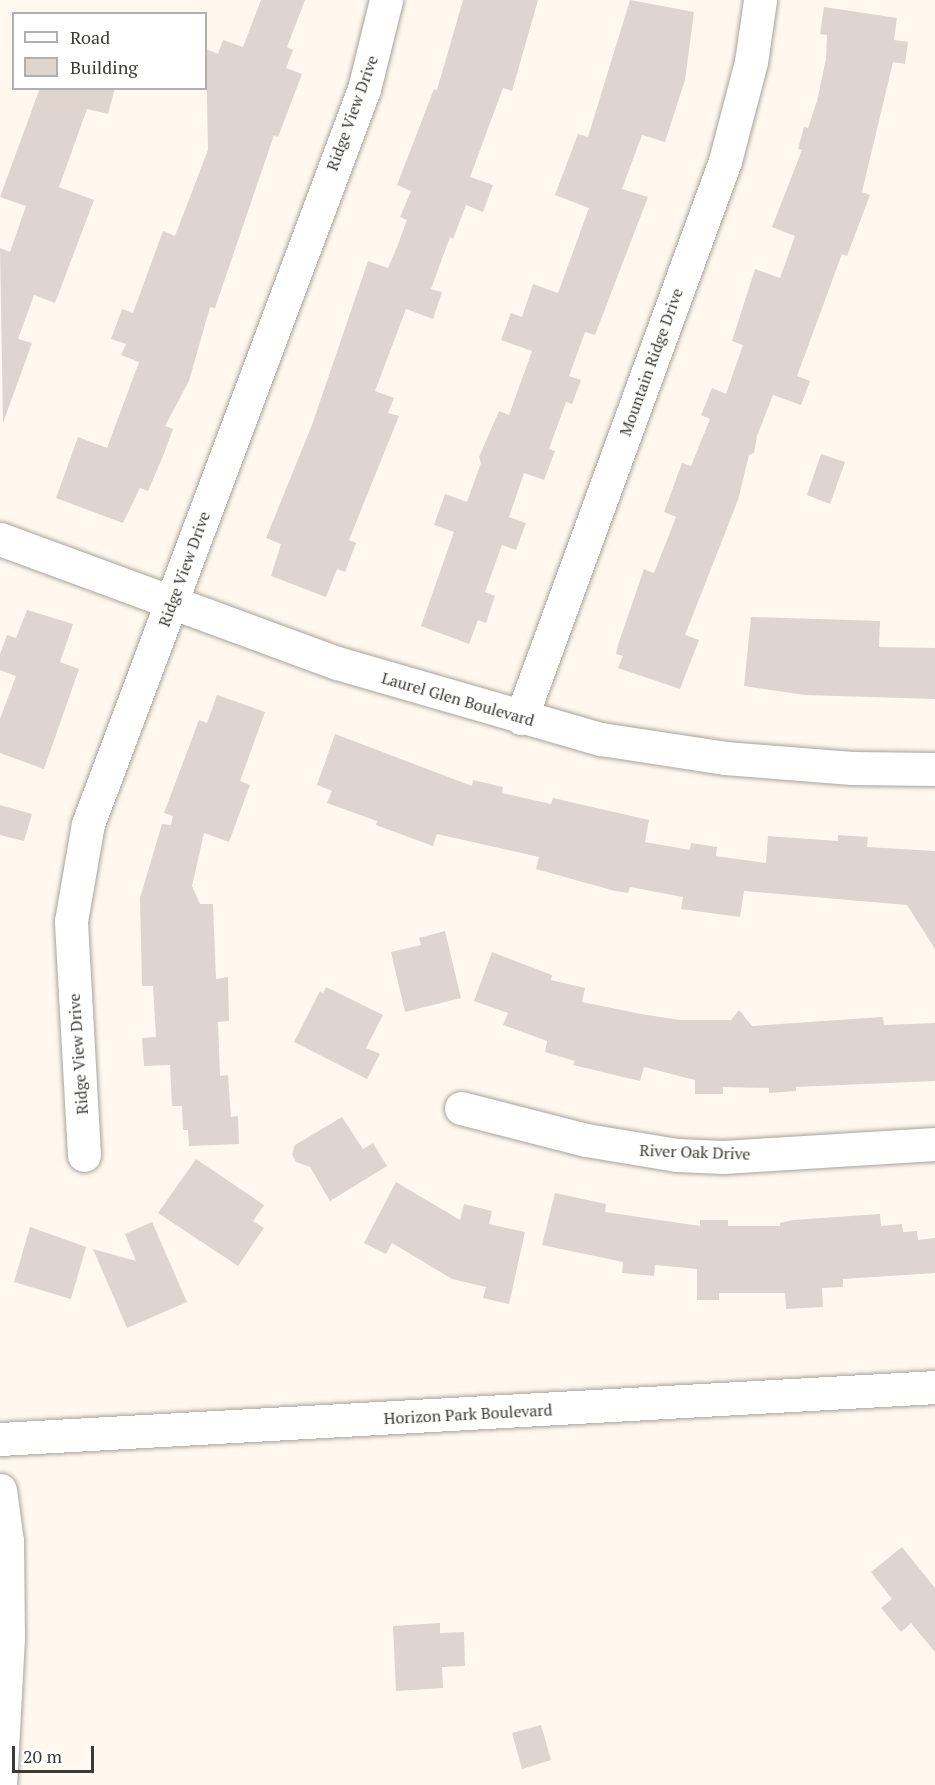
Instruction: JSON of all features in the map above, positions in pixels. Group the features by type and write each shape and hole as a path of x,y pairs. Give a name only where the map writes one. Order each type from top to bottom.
{"street":[{"name":"Ridge View Drive","path":"84,1155 71,954 74,889 88,824 364,89 386,0"},
{"name":"Mountain Ridge Drive","path":"521,718 725,161 751,62 760,0"},
{"name":"Laurel Glen Boulevard","path":"0,539 337,663 521,718 601,739 725,758 852,768 935,769"},
{"name":"River Oak Drive","path":"461,1108 586,1140 677,1155 723,1157 935,1144"},
{"name":"Horizon Park Boulevard","path":"0,1439 935,1387"},
{"path":"0,1490 7,1540 8,1638 0,1785"}],"building":[{"path":"261,0 305,0 287,47 293,50 286,68 302,74 278,137 274,135 215,308 210,307 189,381 165,426 173,429 163,456 148,491 140,488 123,523 56,498 78,437 107,448 139,362 121,355 126,344 111,339 122,309 133,313 163,231 175,236 208,150 207,49 218,54 223,40 243,47"},
{"path":"463,0 538,0 512,91 503,88 470,177 493,185 483,212 466,205 453,239 450,237 431,289 442,292 433,319 406,309 375,391 394,398 388,413 399,416 349,540 356,543 345,572 337,569 326,597 271,576 281,544 266,538 312,425 368,261 388,268 407,220 400,217 411,191 397,185 434,89 437,90"},
{"path":"630,0 694,12 685,80 665,142 642,135 622,189 648,197 595,335 585,332 569,376 581,380 572,404 566,402 549,449 555,451 544,480 524,473 509,517 526,523 516,550 502,545 485,592 495,596 486,623 478,620 469,644 421,626 454,532 434,525 445,494 467,502 481,463 479,457 499,411 509,415 532,351 501,340 511,313 522,317 533,284 558,293 589,208 555,195 578,134 588,137"},
{"path":"824,7 897,18 894,40 908,42 905,64 893,62 862,192 870,195 847,256 842,254 797,376 810,381 801,405 773,395 757,436 754,453 749,455 738,500 685,635 699,640 680,689 618,668 623,656 616,654 644,569 654,573 676,517 664,512 682,463 691,466 710,419 701,415 712,388 726,394 743,345 732,341 755,269 780,278 795,236 772,227 802,150 798,149 804,127 808,128 817,101 826,59 827,35 820,34"},
{"path":"39,90 114,90 108,114 87,109 59,187 94,200 55,303 34,295 18,339 32,343 3,423 0,248 10,252 26,206 0,197"},
{"path":"821,454 845,462 830,504 807,495"},
{"path":"27,610 73,624 60,662 79,669 44,769 0,753 0,719 16,676 0,670 0,654 7,635 16,638"},
{"path":"751,617 880,621 879,647 935,648 935,699 805,695 744,686"},
{"path":"217,695 265,712 240,781 250,785 229,842 204,833 192,886 200,904 213,904 216,979 228,977 229,1021 218,1022 220,1076 228,1075 231,1117 238,1116 239,1144 189,1146 188,1130 183,1130 182,1106 172,1106 170,1065 144,1066 142,1038 156,1037 153,986 142,986 140,898 162,824 171,825 173,816 164,813 199,720 207,723"},
{"path":"335,734 472,786 473,780 503,787 502,793 551,804 553,798 649,820 645,842 690,850 691,843 717,847 716,856 766,863 768,836 838,841 838,835 868,837 867,847 935,851 935,949 907,905 744,891 740,917 681,909 683,897 630,887 628,893 615,891 536,869 539,857 437,834 433,846 376,825 377,821 327,803 332,791 317,785"},
{"path":"0,805 32,814 24,841 0,835"},
{"path":"445,931 461,998 405,1012 391,952 421,945 419,938"},
{"path":"492,952 552,975 551,980 585,988 582,1002 641,1014 680,1020 731,1020 739,1010 752,1026 883,1017 884,1025 935,1023 935,1081 796,1087 796,1091 769,1093 769,1088 723,1087 723,1094 695,1094 695,1080 644,1067 640,1081 573,1065 575,1061 545,1052 547,1041 503,1025 508,1013 474,1001"},
{"path":"326,987 383,1015 366,1048 380,1054 367,1079 294,1042 320,991 323,993"},
{"path":"342,1117 363,1149 373,1143 387,1166 330,1201 310,1167 296,1162 292,1154 295,1145"},
{"path":"196,1159 264,1205 253,1221 264,1228 238,1266 158,1213"},
{"path":"396,1182 460,1220 464,1204 492,1211 489,1224 525,1232 509,1304 483,1298 486,1287 452,1279 392,1243 386,1254 364,1243"},
{"path":"555,1193 606,1204 605,1212 700,1226 700,1220 728,1220 728,1226 780,1226 780,1223 793,1220 880,1214 881,1226 902,1224 903,1232 917,1231 918,1240 935,1238 935,1273 843,1279 843,1287 822,1288 823,1307 786,1309 785,1293 719,1293 719,1300 697,1300 697,1269 655,1265 654,1276 622,1273 623,1262 542,1245"},
{"path":"152,1222 187,1302 127,1328 93,1249 136,1261 125,1234"},
{"path":"30,1227 86,1247 71,1299 14,1282"},
{"path":"902,1547 935,1588 935,1652 911,1623 901,1632 881,1608 892,1599 871,1572"},
{"path":"440,1623 440,1633 464,1632 465,1666 442,1667 443,1688 396,1691 393,1626"},
{"path":"541,1725 551,1760 522,1769 512,1733"}]}
